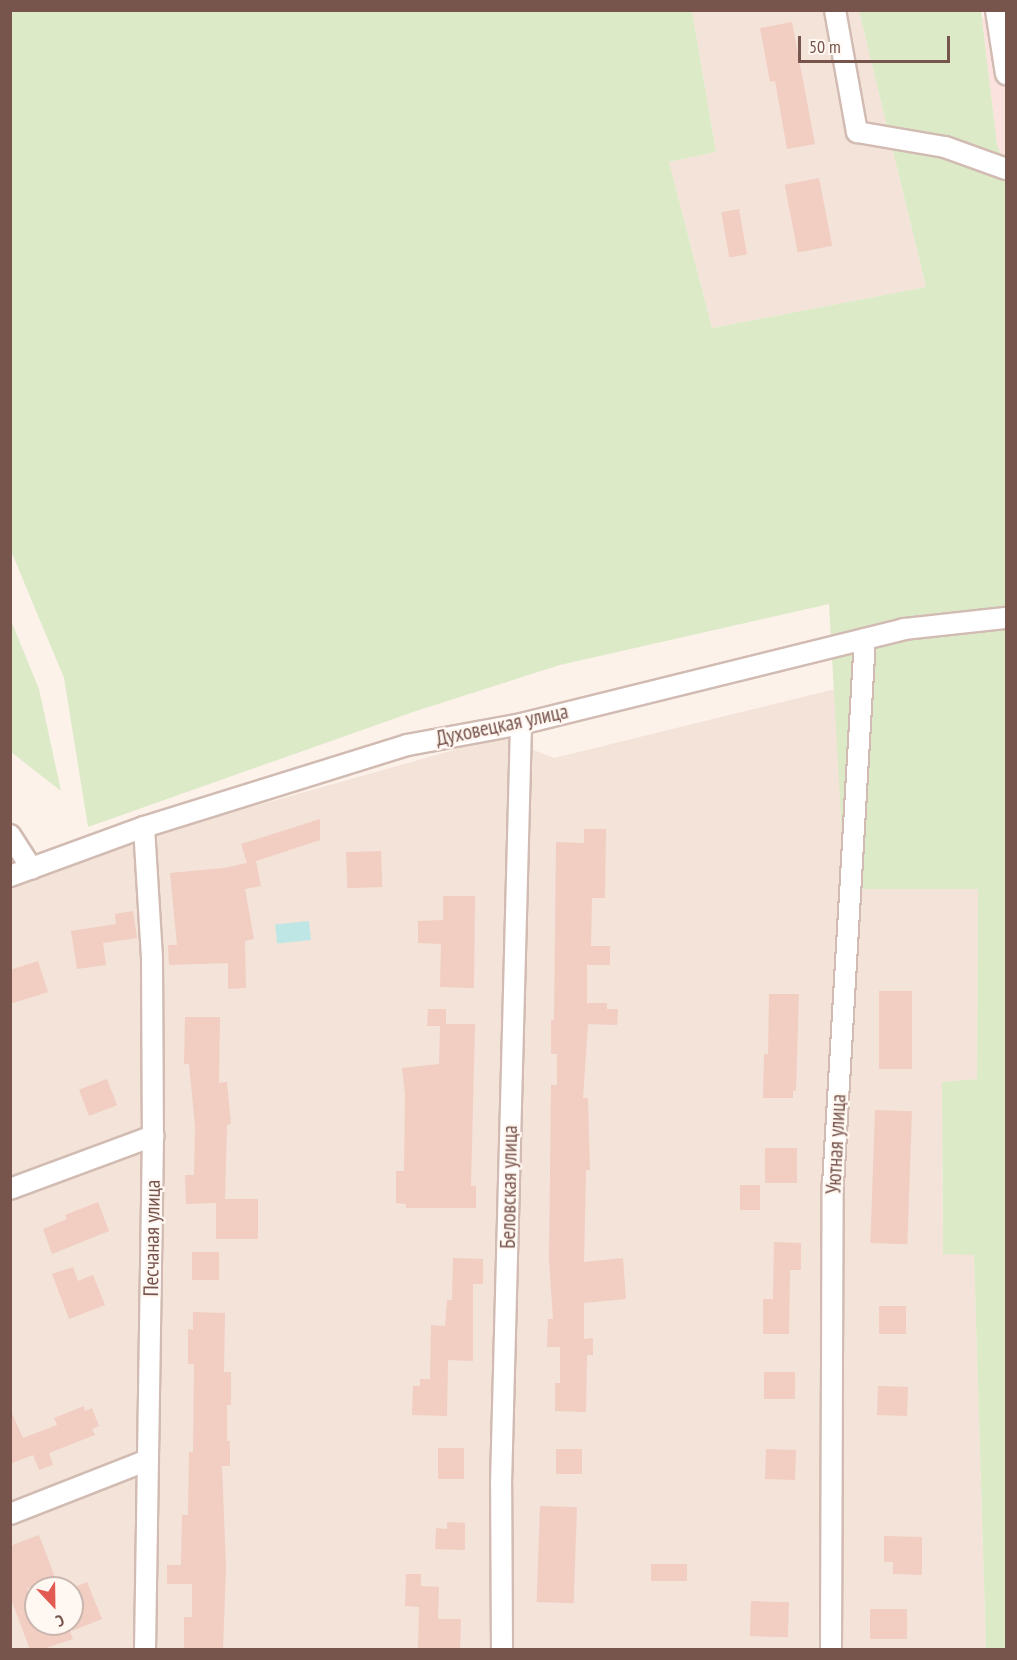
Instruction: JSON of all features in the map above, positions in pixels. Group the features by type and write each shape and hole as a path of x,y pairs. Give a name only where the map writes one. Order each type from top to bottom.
{"street":[{"path":"835,10 857,132 945,147 1006,169"},
{"path":"996,10 1006,74"},
{"name":"Духовецкая улица","path":"10,876 144,827 407,745 521,724 904,629 1005,619"},
{"name":"Уютная улица","path":"831,1650 833,1185 865,639"},
{"name":"Беловская улица","path":"502,1650 501,1484 521,724"},
{"name":"Песчаная улица","path":"144,827 152,959 153,1136 145,1650"},
{"path":"10,835 32,869"},
{"path":"10,1189 153,1136"},
{"path":"10,1514 148,1460"}],"shaded area":[{"path":"692,11 859,11 926,287 712,328 669,162 716,152"},
{"path":"1006,12 1006,168 997,144 982,18"},
{"path":"835,689 845,889 978,889 977,1079 942,1082 943,1253 974,1254 986,1649 11,1650 11,887 162,832 500,737 554,758"}],"green space":[{"path":"11,11 692,11 716,152 669,162 712,328 926,287 859,11 981,11 997,144 1006,168 1006,1649 986,1649 974,1255 943,1254 942,1082 977,1079 978,889 845,889 829,604 560,665 416,711 88,827 64,678 11,551"},
{"path":"10,618 39,689 61,791 11,752"}],"water":[{"path":"309,921 311,940 277,943 275,925"}],"building":[{"path":"792,22 815,144 787,149 775,81 770,82 760,28"},
{"path":"819,178 832,246 798,252 785,185"},
{"path":"739,209 747,254 729,257 721,212"},
{"path":"320,819 320,840 256,861 261,886 245,889 254,939 245,941 246,988 228,989 228,963 169,965 168,945 177,945 170,873 224,868 247,863 241,844"},
{"path":"584,829 606,829 605,898 592,898 591,946 610,946 610,965 587,965 587,1003 607,1003 607,1009 618,1009 617,1025 588,1024 583,1098 588,1098 590,1170 586,1170 584,1262 623,1258 626,1299 584,1303 584,1339 593,1338 593,1355 587,1355 586,1412 555,1411 555,1383 560,1383 560,1347 547,1347 548,1319 553,1319 549,1260 551,1085 557,1085 557,1054 551,1054 551,1020 554,1020 556,842 584,843"},
{"path":"381,851 382,887 347,888 346,852"},
{"path":"443,896 475,896 474,988 440,987 441,944 418,943 418,921 443,920"},
{"path":"133,911 137,938 103,943 106,965 77,969 71,931 116,924 115,914"},
{"path":"38,961 48,992 10,1004 10,970"},
{"path":"879,991 912,991 912,1069 879,1069"},
{"path":"769,994 799,994 796,1091 793,1091 793,1098 763,1098 764,1054 768,1054"},
{"path":"428,1009 446,1009 446,1024 475,1024 471,1186 476,1186 476,1208 406,1208 406,1204 396,1203 396,1171 404,1171 405,1094 402,1068 439,1064 440,1026 427,1026"},
{"path":"185,1017 220,1017 219,1083 227,1082 231,1124 227,1125 225,1199 258,1199 258,1239 216,1239 216,1203 186,1204 185,1175 194,1175 195,1126 189,1064 184,1064"},
{"path":"107,1079 117,1105 89,1116 79,1090"},
{"path":"875,1110 912,1111 907,1244 870,1243"},
{"path":"765,1148 797,1148 797,1183 765,1183"},
{"path":"740,1185 760,1185 760,1210 740,1210"},
{"path":"98,1202 109,1231 52,1254 43,1229 67,1219 65,1215"},
{"path":"774,1242 801,1243 801,1270 790,1270 789,1334 763,1334 763,1299 773,1299"},
{"path":"192,1252 219,1252 219,1280 192,1280"},
{"path":"453,1258 483,1259 483,1284 473,1284 473,1361 448,1360 447,1416 412,1415 413,1386 420,1386 420,1379 430,1379 431,1325 445,1326 447,1300 452,1300"},
{"path":"73,1267 78,1281 93,1275 105,1305 69,1319 52,1274"},
{"path":"879,1306 906,1306 906,1334 879,1334"},
{"path":"193,1312 225,1313 224,1372 231,1372 231,1405 227,1405 230,1466 222,1466 226,1567 223,1650 184,1650 184,1617 192,1617 192,1584 167,1584 167,1565 181,1565 182,1515 188,1515 189,1452 193,1452 194,1364 188,1364 188,1329 193,1330"},
{"path":"764,1372 795,1372 795,1399 764,1399"},
{"path":"878,1386 908,1387 907,1416 877,1415"},
{"path":"84,1406 85,1411 92,1408 99,1426 92,1429 95,1435 49,1453 53,1465 39,1470 33,1455 10,1464 10,1409 23,1438 57,1425 54,1418"},
{"path":"438,1448 464,1448 464,1479 438,1479"},
{"path":"556,1449 582,1449 582,1474 556,1474"},
{"path":"766,1449 796,1450 795,1480 765,1479"},
{"path":"540,1506 577,1507 574,1603 537,1602"},
{"path":"447,1522 465,1523 465,1550 435,1549 436,1528 447,1529"},
{"path":"39,1535 54,1576 24,1576 24,1634 10,1596 10,1546"},
{"path":"884,1536 922,1537 922,1575 893,1574 893,1562 884,1562"},
{"path":"651,1564 687,1564 687,1581 651,1581"},
{"path":"406,1574 421,1574 421,1586 439,1587 438,1619 461,1619 460,1650 418,1650 419,1607 405,1606"},
{"path":"87,1582 102,1619 84,1626 84,1583"},
{"path":"751,1601 789,1602 788,1637 750,1636"},
{"path":"870,1609 907,1609 907,1639 870,1639"},
{"path":"25,1636 72,1636 73,1639 40,1650 30,1650"}]}
